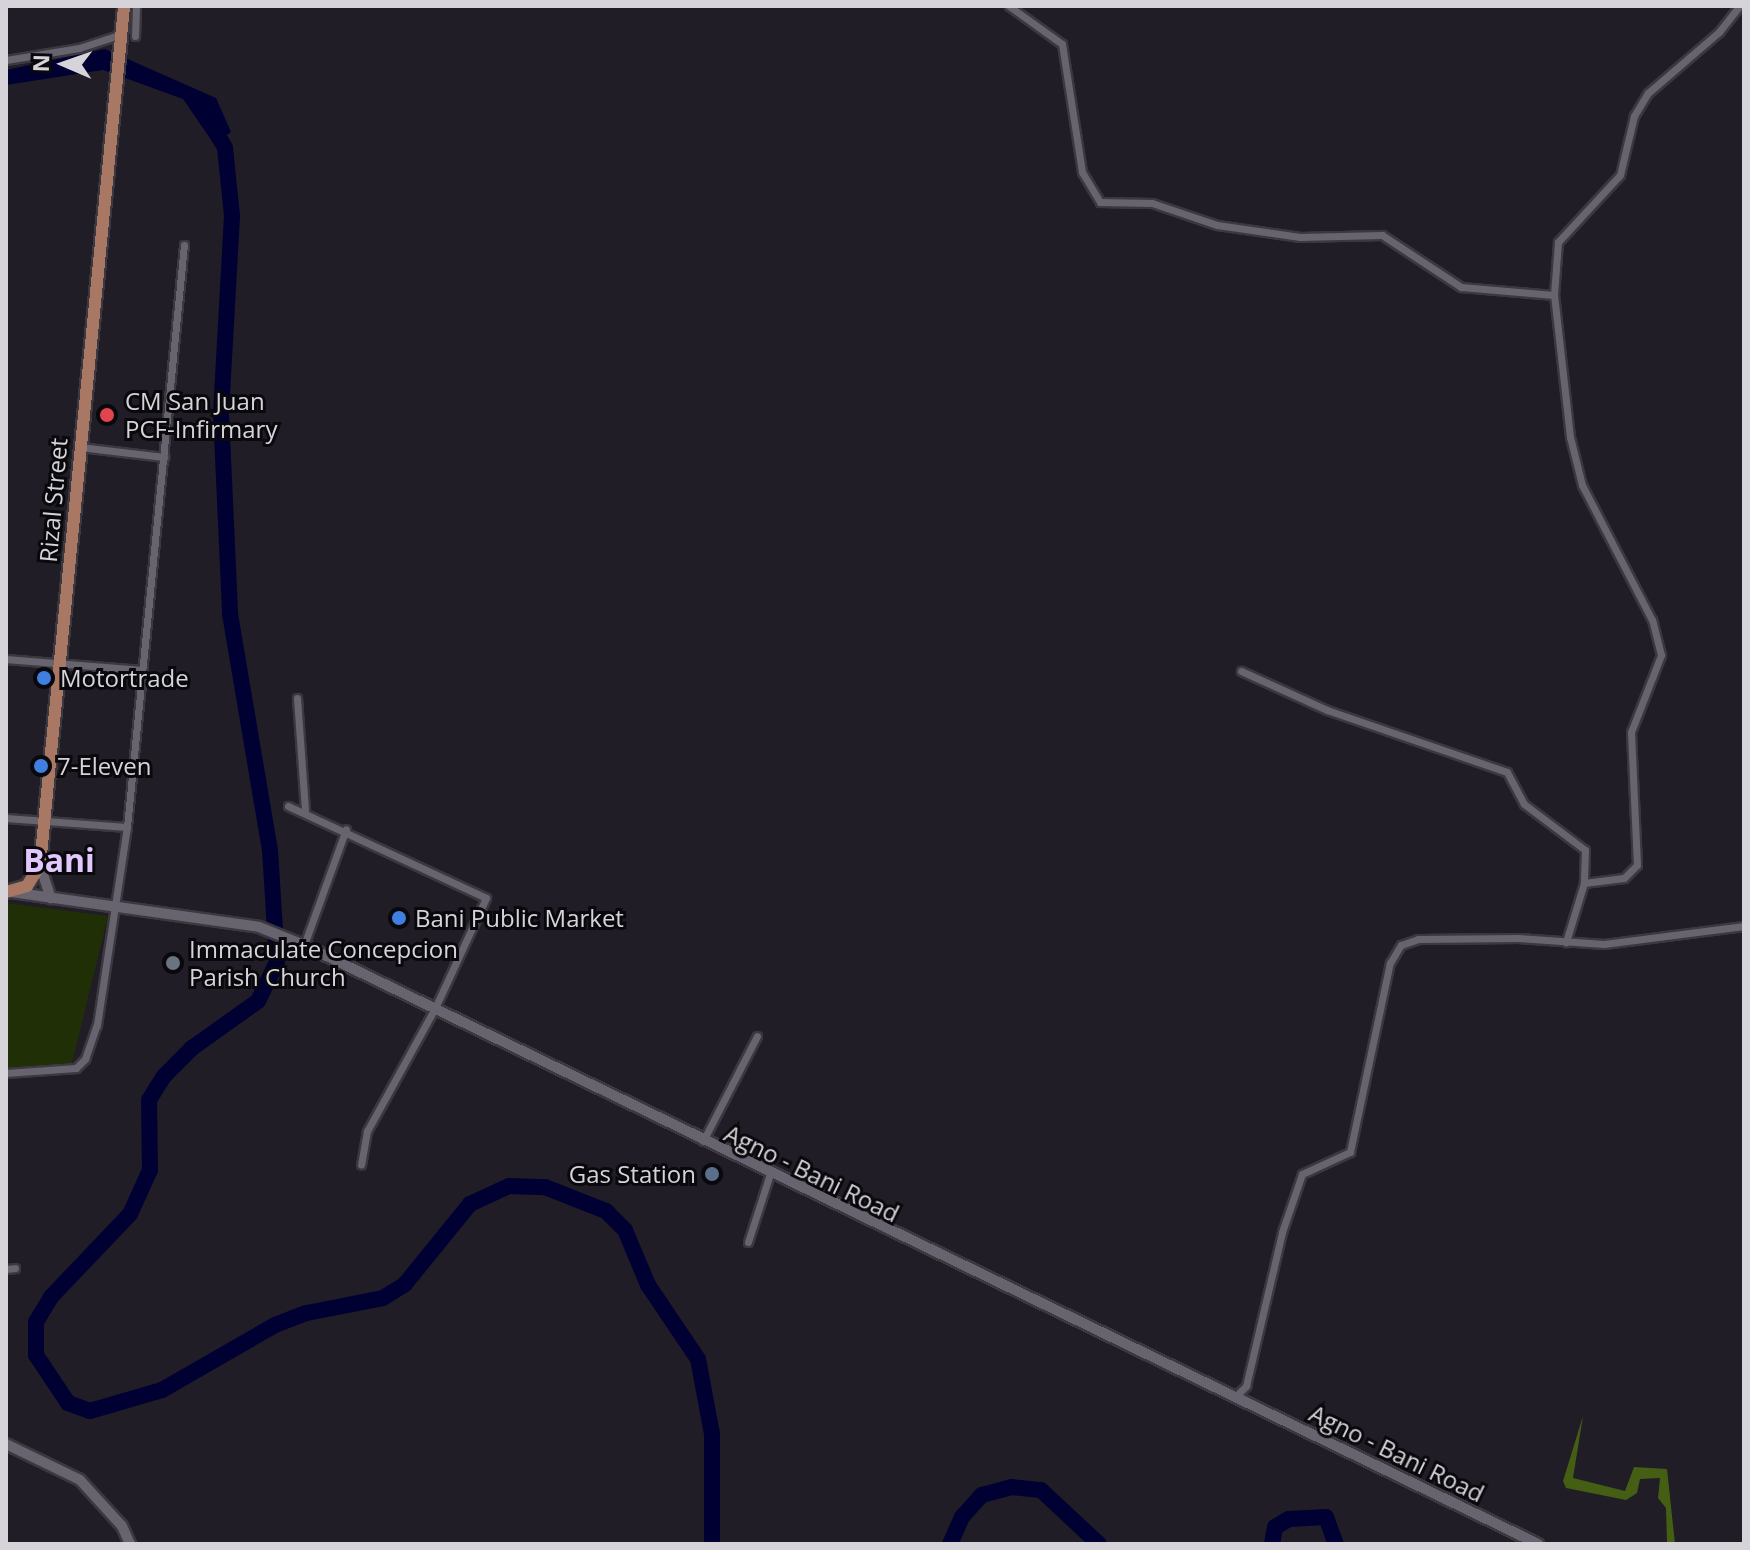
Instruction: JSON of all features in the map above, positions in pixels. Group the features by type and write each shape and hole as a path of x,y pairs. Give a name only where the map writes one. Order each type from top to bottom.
{"main road":[{"name":"Rizal Street","path":"40,865 79,447 116,97 126,37 124,6"},
{"path":"8,892 31,882 40,865"},
{"path":"40,865 51,898"},
{"name":"Agno - Bani Road","path":"8,892 259,927 301,944 702,1142 1538,1544"},
{"path":"6,1444 80,1480 122,1526 130,1544"}],"street":[{"path":"6,60 126,37 136,6"},
{"path":"1009,6 1062,44 1082,172 1100,202 1152,203 1217,225 1300,237 1382,235 1461,287 1554,295"},
{"path":"1584,883 1624,878 1637,865 1631,732 1661,655 1652,620 1582,485 1570,437 1554,295 1558,242 1620,175 1639,104 1719,32 1739,6"},
{"path":"6,1073 68,1070 85,1059 107,975 127,827 184,245"},
{"path":"79,447 164,457"},
{"path":"6,659 142,670"},
{"path":"1241,671 1327,710 1507,772 1524,804 1585,850 1584,883 1566,942"},
{"path":"297,698 305,810"},
{"path":"288,806 305,810 346,829 486,898 435,1008 367,1131 361,1164"},
{"path":"6,818 127,827"},
{"path":"301,944 346,829"},
{"path":"1235,1397 1246,1386 1282,1232 1302,1174 1350,1152 1395,951 1418,939 1634,942 1744,926"},
{"path":"702,1142 757,1036"},
{"path":"748,1242 770,1174"}],"green space":[{"path":"6,903 108,916 72,1063 6,1068"},
{"path":"1583,1416 1573,1478 1625,1491 1634,1467 1667,1469 1675,1544 1667,1542 1666,1508 1658,1498 1660,1478 1640,1479 1637,1493 1626,1500 1566,1488 1563,1481"}],"shaded area":[{"path":"105,49 216,98 231,132 214,144 183,99 103,70 6,85 6,70"}],"waterway":[{"path":"209,120 225,148 232,216 221,413 230,614 270,850 277,962 258,1001 192,1048 164,1076 149,1100 150,1170 130,1214 51,1297 36,1322 36,1355 68,1403 90,1411 162,1390 275,1325 307,1313 383,1298 405,1284 470,1204 509,1186 545,1187 606,1211 625,1230 648,1285 698,1359 712,1434 712,1544"},
{"path":"950,1544 962,1517 982,1495 1011,1487 1041,1490 1099,1544"},
{"path":"1272,1544 1275,1527 1289,1519 1326,1517 1336,1544"}],"place":[{"name":"CM San Juan PCF-Infirmary","path":"107,415"},
{"name":"Motortrade","path":"44,678"},
{"name":"7-Eleven","path":"41,766"},
{"name":"Bani Public Market","path":"399,918"},
{"name":"Immaculate Concepcion Parish Church","path":"173,963"},
{"name":"Gas Station","path":"712,1174"}],"district":[{"name":"Bani","path":"59,860"}]}
